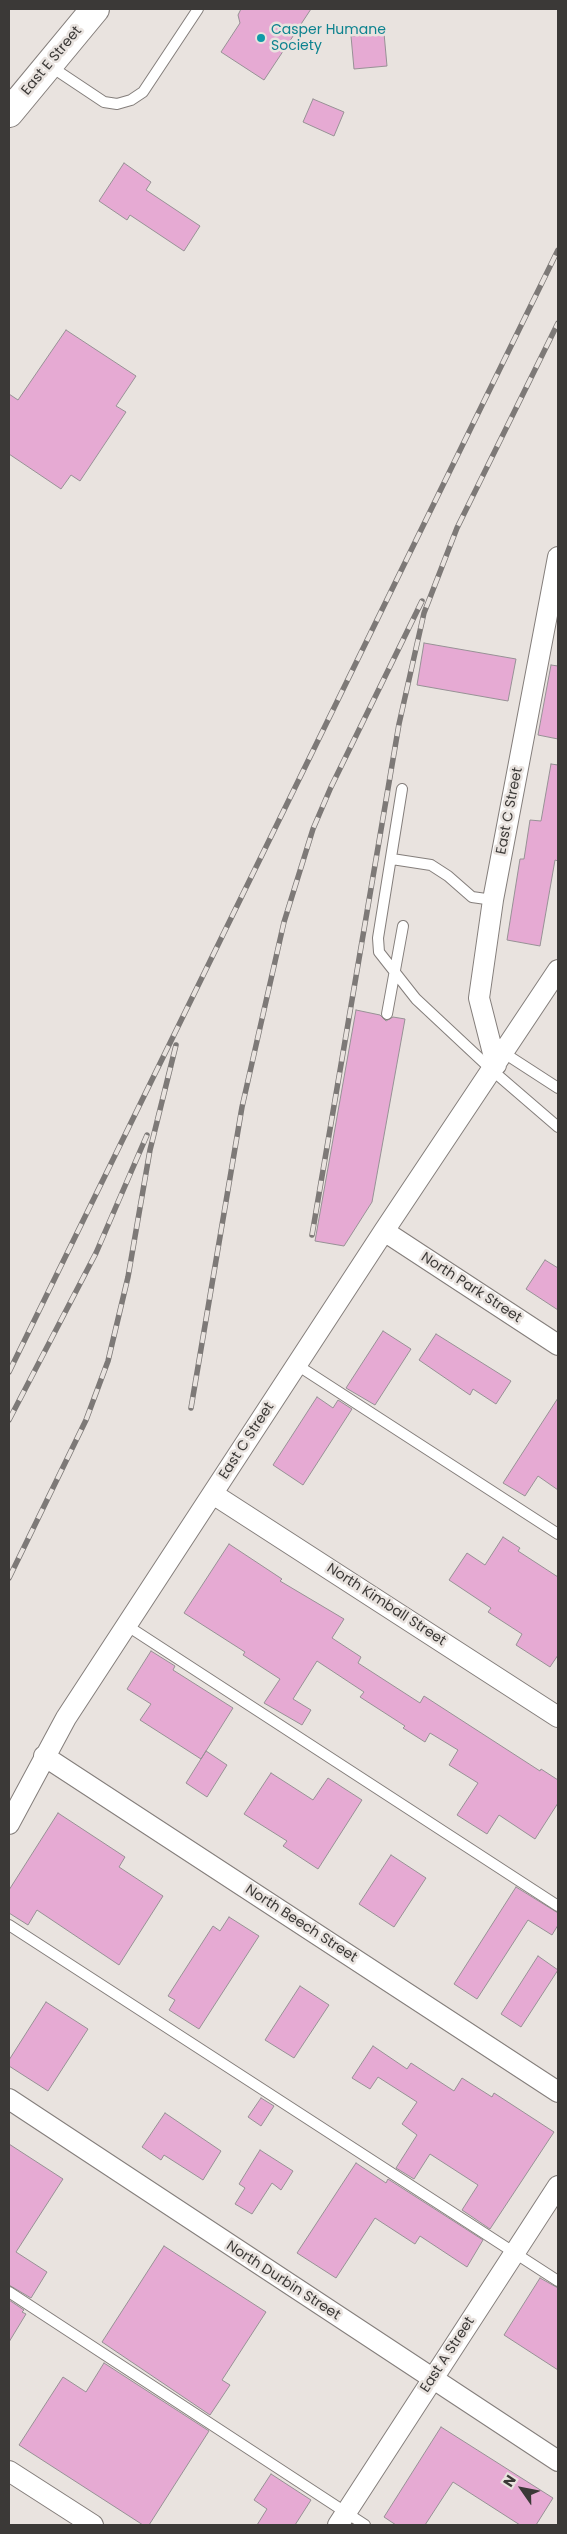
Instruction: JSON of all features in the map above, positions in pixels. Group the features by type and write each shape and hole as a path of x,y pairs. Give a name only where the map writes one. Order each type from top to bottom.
{"main road":[{"name":"East E Street","path":"12,109 95,9"}],"street":[{"name":"East C Street","path":"498,1063 479,998 493,900 558,557"},
{"name":"East C Street","path":"9,1824 44,1756 126,1625 384,1231 558,971"},
{"name":"North Park Street","path":"384,1231 558,1344"},
{"name":"North Kimball Street","path":"213,1494 558,1717"},
{"name":"North Beech Street","path":"44,1756 558,2092"},
{"name":"North Durbin Street","path":"9,2100 558,2461"},
{"name":"East A Street","path":"342,2519 514,2251 558,2186"},
{"path":"9,2470 93,2525"}],"lane":[{"path":"49,66 104,102 117,104 132,100 143,92 198,9"},
{"path":"402,789 378,938 379,952 416,999 498,1063 558,1127"},
{"path":"392,859 431,865 448,876 472,897 493,900"},
{"path":"387,1014 403,926"},
{"path":"498,1063 558,1088"},
{"path":"297,1365 558,1534"},
{"path":"126,1625 558,1906"},
{"path":"9,1925 558,2281"},
{"path":"9,2292 342,2519 365,2525"}],"building":[{"name":"Casper Humane Society","path":"241,9 311,9 264,80 221,52 240,23 238,15"},
{"path":"384,33 387,66 354,69 351,36"},
{"path":"313,99 344,112 334,136 303,122"},
{"path":"124,163 151,182 146,190 200,226 184,251 130,215 127,220 99,201"},
{"path":"66,330 136,376 116,406 126,412 80,481 71,475 61,489 9,454 9,394 18,400"},
{"path":"424,643 516,659 508,701 417,685"},
{"path":"551,665 558,666 558,739 538,735"},
{"path":"551,764 558,765 558,861 555,860 540,946 507,940 520,859 524,859 530,820 541,821"},
{"path":"356,1010 380,1015 386,1021 393,1017 405,1019 372,1202 344,1246 315,1241"},
{"path":"545,1260 558,1268 558,1310 526,1289"},
{"path":"383,1331 411,1349 375,1405 346,1388"},
{"path":"436,1334 511,1381 496,1404 473,1389 470,1395 419,1360"},
{"path":"317,1397 333,1408 338,1400 352,1409 303,1485 273,1465"},
{"path":"558,1398 558,1490 538,1476 525,1496 503,1483"},
{"path":"503,1537 520,1548 518,1551 558,1577 558,1655 550,1667 516,1645 522,1634 488,1612 491,1608 449,1580 467,1553 485,1565"},
{"path":"229,1544 282,1579 280,1581 344,1619 332,1638 361,1657 358,1663 420,1703 424,1696 540,1771 541,1769 558,1780 558,1803 535,1839 499,1815 487,1834 457,1815 478,1783 449,1765 458,1750 430,1733 425,1742 403,1728 405,1726 360,1697 364,1692 317,1661 293,1699 311,1710 302,1725 264,1703 280,1679 243,1655 245,1652 184,1613"},
{"path":"151,1651 175,1666 173,1670 233,1708 201,1759 140,1720 151,1704 127,1689"},
{"path":"206,1751 227,1765 207,1797 186,1783"},
{"path":"271,1773 313,1800 328,1778 362,1800 318,1869 283,1846 287,1841 244,1814"},
{"path":"58,1813 125,1857 119,1867 163,1896 119,1965 37,1910 28,1925 9,1913 9,1890"},
{"path":"391,1855 426,1878 394,1927 359,1904"},
{"path":"516,1887 558,1913 558,1925 552,1935 528,1920 477,1999 454,1984"},
{"path":"229,1917 259,1936 199,2029 169,2010 175,2000 168,1996 213,1926 220,1931"},
{"path":"538,1956 558,1970 521,2027 501,2014"},
{"path":"300,1986 329,2005 294,2058 265,2040"},
{"path":"46,2002 88,2029 48,2091 9,2066 9,2060"},
{"path":"373,2046 407,2069 411,2063 454,2091 462,2078 492,2097 494,2093 554,2132 490,2229 462,2210 478,2185 430,2154 414,2179 396,2168 417,2135 402,2124 417,2102 378,2077 370,2089 352,2078"},
{"path":"261,2098 274,2106 261,2126 248,2117"},
{"path":"165,2113 221,2151 203,2180 164,2155 161,2160 142,2147"},
{"path":"9,2144 63,2179 16,2252 47,2272 31,2298 9,2285"},
{"path":"260,2150 293,2171 281,2190 272,2183 252,2214 235,2204 245,2188 239,2184"},
{"path":"356,2163 386,2183 388,2179 483,2240 467,2267 420,2236 415,2244 375,2218 336,2278 297,2253"},
{"path":"164,2246 266,2312 222,2380 230,2385 210,2415 102,2342"},
{"path":"540,2278 558,2288 558,2370 504,2335"},
{"path":"9,2300 24,2310 22,2312 26,2314 9,2342"},
{"path":"104,2363 209,2431 149,2525 143,2525 19,2445 63,2377 86,2392"},
{"path":"441,2427 553,2498 536,2525 520,2525 453,2482 425,2525 396,2525 384,2517"},
{"path":"271,2474 311,2500 295,2525 257,2525 267,2509 254,2500"}],"railway":[{"path":"9,1372 558,250"},
{"path":"312,1235 399,724 424,613 457,528 558,323"},
{"path":"191,1408 242,1107 284,922 313,829 331,787 422,601"},
{"path":"9,1578 86,1420 108,1361 128,1277 150,1150 176,1045"},
{"path":"9,1420 96,1253 147,1135"}],"place":[{"name":"Casper Humane Society","path":"261,38"}]}
